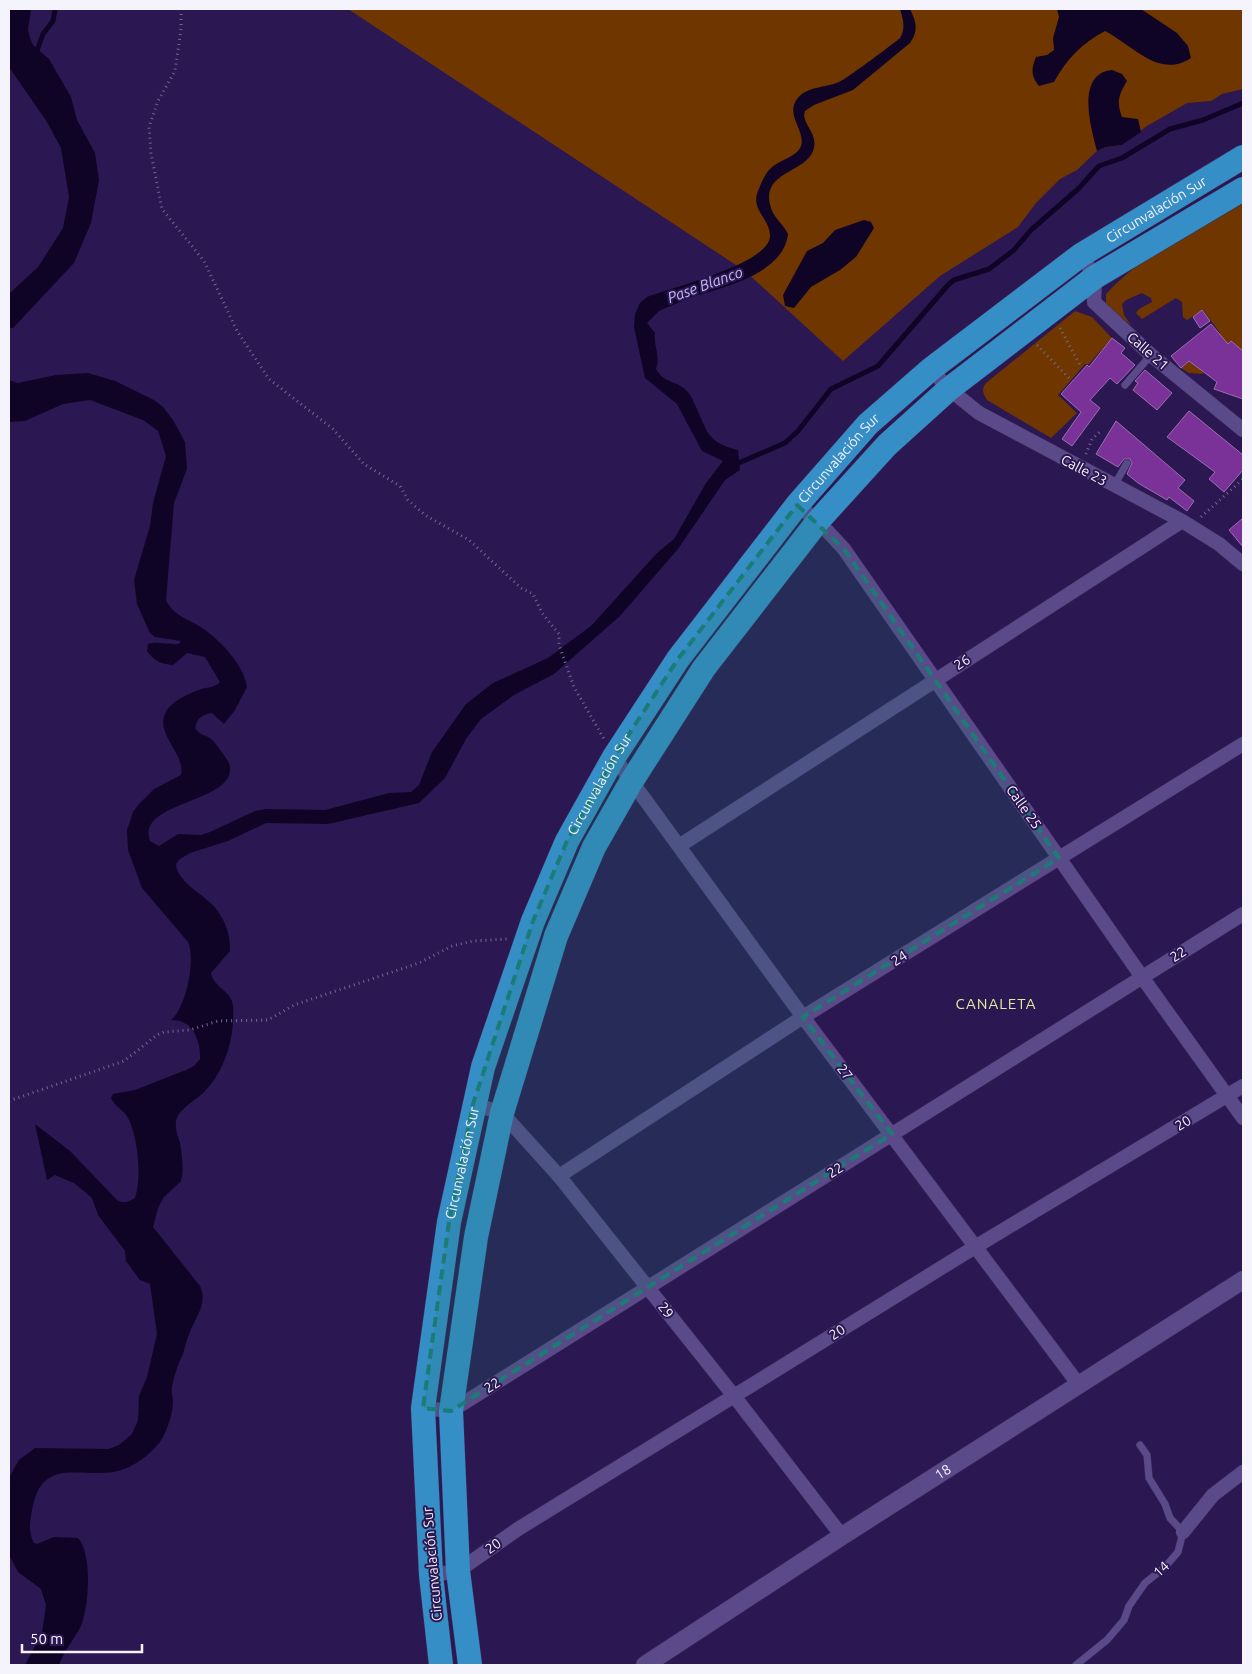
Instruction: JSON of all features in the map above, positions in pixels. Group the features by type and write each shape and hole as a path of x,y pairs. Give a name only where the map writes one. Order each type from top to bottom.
{"highway":[{"name":"Circunvalación Sur","path":"441,1665 431,1575 423,1408 449,1222 483,1067 533,921 567,841 614,757 678,659 797,505 868,424 931,369 1081,255 1243,157"},
{"name":"Circunvalación Sur","path":"470,1665 458,1571 451,1411 476,1237 502,1113 556,936 594,847 631,782 704,668 818,522 887,445 949,389 1095,277 1243,189"}],"street":[{"path":"1081,255 1095,277"},
{"name":"Calle 21","path":"1095,277 1094,302 1151,355 1243,430"},
{"name":"Calle 23","path":"931,369 949,389 979,413 1079,468 1182,521 1219,544 1243,564"},
{"name":"Calle 25","path":"797,505 818,522 844,549 1142,977 1243,1118"},
{"name":"26","path":"679,846 1182,521"},
{"name":"24","path":"559,1176 804,1017 1243,744"},
{"name":"27","path":"614,757 804,1017 1079,1385"},
{"name":"22","path":"451,1411 1243,914"},
{"name":"20","path":"431,1575 458,1571 518,1529 975,1247 1243,1086"},
{"path":"474,1104 502,1113"},
{"name":"29","path":"502,1113 559,1176 734,1396 842,1536"},
{"name":"18","path":"645,1665 842,1536 1243,1280"},
{"path":"423,1408 451,1411"},
{"name":"14","path":"1183,1532 1213,1495 1243,1472"}],"lane":[{"path":"1125,385 1151,355"},
{"path":"1114,486 1127,463"},
{"path":"1140,1445 1147,1455 1149,1478 1165,1504 1170,1518 1183,1532"},
{"name":"14","path":"1076,1665 1107,1640 1124,1620 1129,1606 1144,1584 1165,1567 1178,1552 1183,1532"}],"path":[{"path":"181,9 181,30 175,71 158,101 150,127 151,153 162,209 204,261 237,331 269,379 333,429 364,464 386,479 395,482 408,500 425,515 469,540 521,588 533,594 542,613 559,634 559,645 574,686 614,757"},
{"path":"1055,320 1081,367"},
{"path":"1032,339 1072,381"},
{"path":"1079,468 1092,439 1102,430"},
{"path":"1182,521 1198,519 1243,479"},
{"path":"9,1101 124,1061 164,1032 190,1030 218,1021 268,1020 294,1005 419,963 452,946 473,941 494,941 511,938"}],"highlighted area":[{"path":"797,505 844,549 1059,858 803,1017 892,1134 451,1411 423,1408 449,1222 473,1104 533,921 567,841 614,757 678,659"}],"shaded area":[{"path":"348,9 1243,9 1243,89 1222,94 1211,101 1187,103 1147,126 1122,145 1106,147 1097,151 1077,170 1060,179 1036,203 1018,227 940,276 843,361 745,271"},
{"path":"1243,203 1243,351 1230,341 1202,374 1189,373 1181,368 1206,348 1220,333 1203,310 1187,320 1183,317 1182,302 1176,298 1142,319 1136,313 1139,309 1152,302 1151,298 1142,293 1126,300 1122,304 1124,315 1131,325 1106,306 1106,294 1136,266 1170,242"},
{"path":"1075,311 1092,317 1112,338 1088,365 1085,364 1058,395 1077,413 1051,438 987,400 983,390 986,383"}],"water":[{"path":"9,9 31,9 28,30 30,38 33,45 49,59 71,97 77,120 95,153 99,180 91,223 74,263 13,328 9,328 9,294 38,267 63,228 69,197 61,148 47,122 9,67"},
{"name":"Pase Blanco","path":"900,9 910,9 915,22 916,30 910,43 853,90 814,105 805,111 805,120 814,139 813,151 801,164 777,180 771,187 769,196 772,212 788,234 784,247 776,259 765,268 737,283 690,298 659,311 647,323 655,333 658,360 656,369 659,374 679,385 693,399 709,435 727,447 738,450 740,470 725,480 678,549 620,616 554,674 514,695 481,719 466,739 445,778 419,803 328,824 266,823 228,841 190,853 176,864 177,871 186,883 217,910 229,935 230,945 230,951 211,973 215,982 232,1001 233,1017 228,1052 219,1073 212,1082 178,1116 176,1127 182,1157 181,1181 164,1197 158,1208 153,1227 200,1286 203,1298 202,1304 174,1378 172,1389 173,1406 169,1422 163,1438 156,1447 139,1461 119,1471 62,1473 52,1476 43,1483 37,1494 30,1523 30,1531 34,1543 37,1544 54,1537 78,1538 86,1556 88,1582 86,1608 80,1628 59,1665 25,1665 42,1633 46,1605 41,1589 18,1572 9,1555 10,1476 19,1460 35,1448 109,1449 119,1445 132,1434 138,1420 139,1396 147,1377 157,1334 150,1284 140,1280 126,1261 125,1251 98,1215 92,1198 74,1183 55,1175 47,1180 35,1124 70,1151 117,1200 122,1202 128,1201 135,1198 137,1190 138,1158 128,1118 111,1098 113,1094 135,1090 186,1070 194,1066 200,1059 199,1045 194,1032 185,1023 171,1020 181,1005 188,983 191,960 188,942 142,888 128,850 127,830 133,812 139,804 154,789 181,775 179,759 166,735 164,727 164,718 167,710 186,695 220,682 205,657 187,653 173,665 158,661 147,651 148,644 179,644 181,641 155,637 150,633 137,604 134,580 150,526 153,503 166,456 158,431 143,420 90,400 63,404 25,421 9,422 9,380 18,383 56,375 88,373 115,381 154,400 163,407 173,420 185,442 187,469 174,503 166,600 176,613 206,631 229,652 241,669 247,687 235,710 224,724 212,713 200,718 195,728 212,739 223,754 229,763 229,776 220,786 158,817 150,828 150,841 159,846 178,834 201,835 255,811 266,809 325,810 389,793 411,792 419,785 432,752 466,704 493,683 548,658 591,626 657,553 674,539 706,483 723,461 702,451 677,404 645,378 634,327 635,314 640,303 647,297 716,274 753,256 765,247 770,237 769,231 756,198 769,170 774,165 796,153 801,146 801,135 793,111 797,99 811,89 843,80 900,38 903,20"},
{"path":"1057,9 1141,9 1177,33 1188,46 1191,58 1168,65 1157,63 1105,31 1075,53 1054,82 1039,86 1033,76 1033,65 1036,57 1047,55 1054,50 1053,38 1059,17"},
{"path":"1112,70 1122,74 1127,81 1119,98 1122,117 1138,119 1141,132 1122,145 1106,147 1097,151 1089,116 1089,91 1093,81 1100,74"},
{"path":"864,220 871,222 874,228 856,257 840,270 811,287 794,308 785,306 783,295 807,251 823,243 835,230"}],"building":[{"path":"1202,310 1210,321 1200,328 1193,317"},
{"path":"1211,324 1228,344 1231,341 1243,351 1243,399 1214,389 1217,382 1189,361 1181,368 1171,356"},
{"path":"1112,338 1125,348 1121,353 1135,365 1117,384 1110,378 1090,400 1100,408 1072,446 1062,439 1081,412 1061,394 1087,365 1089,367"},
{"path":"1145,370 1172,393 1157,410 1133,390 1138,383 1135,381"},
{"path":"1189,411 1243,455 1243,470 1224,492 1209,479 1215,472 1167,437"},
{"path":"1116,421 1185,480 1178,488 1194,501 1187,511 1169,497 1167,500 1138,483 1127,474 1132,463 1130,459 1124,459 1118,467 1096,454"},
{"path":"1243,518 1243,547 1229,530"}],"waterway":[{"path":"35,56 43,34 53,21 55,9"},
{"path":"734,465 785,443 798,431 831,389 878,366 948,285 954,280 989,269 1014,250 1031,230 1078,189 1099,166 1122,158 1170,129 1203,120 1243,103"}],"district":[{"name":"CANALETA","path":"996,1004"}]}
